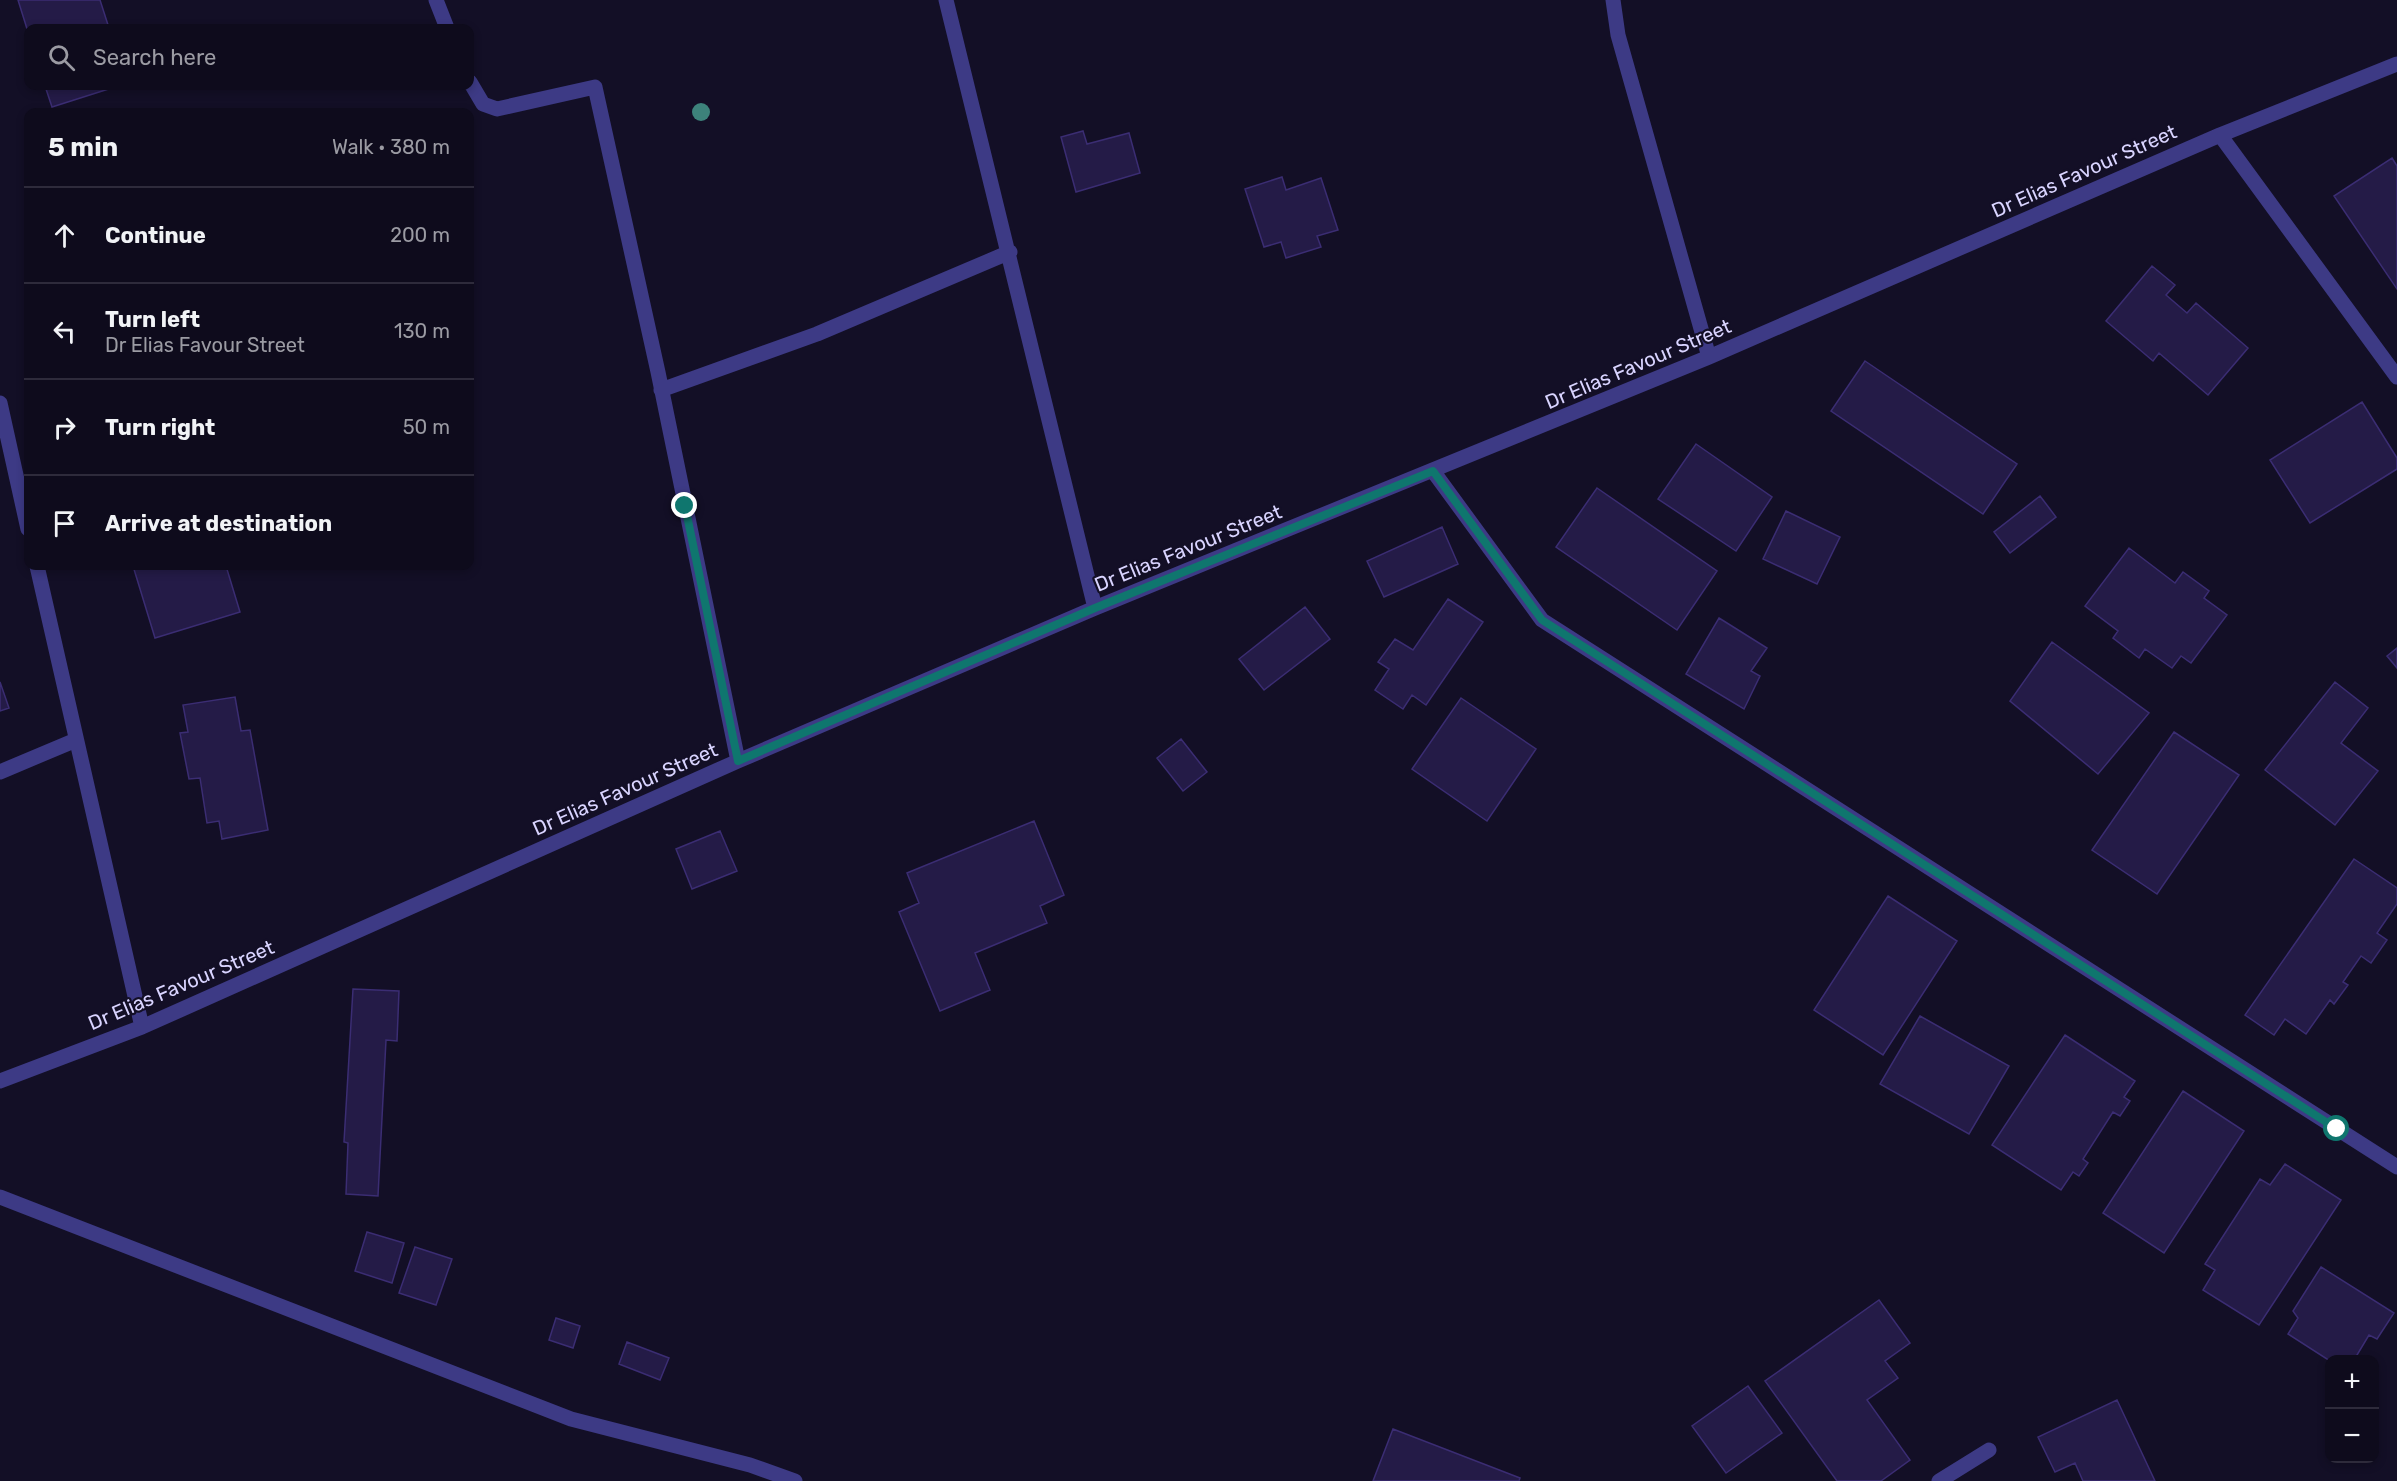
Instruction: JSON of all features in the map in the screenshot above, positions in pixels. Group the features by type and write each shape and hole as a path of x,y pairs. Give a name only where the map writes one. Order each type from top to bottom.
{"street":[{"path":"436,0 445,24"},
{"path":"946,0 1010,252 1095,608"},
{"path":"1613,0 1618,35 1709,357"},
{"name":"Dr Elias Favour Street","path":"0,1081 142,1027 738,761 1095,608 1709,357 2220,135 2397,64"},
{"path":"474,89 483,104 497,109 595,87 738,761"},
{"path":"2220,135 2397,377"},
{"path":"661,390 817,334 1010,252"},
{"path":"0,403 24,511"},
{"path":"1433,471 1542,620 2397,1167"},
{"path":"38,570 142,1027"},
{"path":"0,772 76,740"},
{"path":"0,1197 571,1419 750,1465 795,1481"},
{"path":"1939,1481 1989,1450"}],"building":[{"path":"18,0 100,0 108,24 26,24"},
{"path":"46,90 105,90 52,107"},
{"path":"1083,131 1087,144 1129,133 1140,173 1076,192 1061,137"},
{"path":"2392,158 2397,166 2397,289 2334,196"},
{"path":"1282,177 1286,190 1321,178 1338,230 1317,236 1321,247 1286,258 1281,242 1264,247 1245,189"},
{"path":"2152,266 2175,285 2166,295 2187,313 2196,303 2248,348 2208,395 2159,353 2153,361 2106,321"},
{"path":"1865,361 2017,464 1983,514 1831,411"},
{"path":"2362,402 2397,458 2397,469 2310,523 2270,460"},
{"path":"1696,444 1772,497 1736,551 1658,499"},
{"path":"1597,488 1717,571 1677,630 1556,547"},
{"path":"2040,496 2056,517 2010,553 1994,532"},
{"path":"1786,511 1840,537 1817,584 1763,559"},
{"path":"1442,527 1458,564 1384,597 1367,561"},
{"path":"2129,548 2175,583 2183,572 2209,591 2204,598 2227,615 2191,663 2181,656 2172,668 2145,649 2139,658 2113,638 2118,631 2085,606"},
{"path":"134,570 227,570 240,612 155,638"},
{"path":"1448,599 1483,622 1426,705 1412,695 1403,709 1375,690 1389,669 1378,662 1395,639 1413,650"},
{"path":"1305,607 1330,639 1264,690 1239,659"},
{"path":"1719,618 1767,648 1751,671 1760,676 1744,709 1686,674"},
{"path":"2052,642 2149,713 2098,774 2010,701"},
{"path":"2397,648 2397,668 2387,656"},
{"path":"0,682 9,708 0,711"},
{"path":"2335,682 2368,708 2341,743 2378,771 2335,825 2265,770"},
{"path":"235,697 241,731 250,730 268,830 222,839 219,821 207,823 200,778 189,779 180,733 188,732 183,705"},
{"path":"1461,698 1536,749 1487,821 1412,769"},
{"path":"2174,732 2239,775 2157,894 2092,850"},
{"path":"1181,739 1207,772 1183,791 1157,758"},
{"path":"1034,821 1064,895 1040,906 1047,923 975,953 990,990 940,1011 899,912 919,903 907,873"},
{"path":"720,831 737,871 692,889 676,849"},
{"path":"2354,859 2397,888 2397,904 2377,933 2387,940 2371,963 2361,956 2343,982 2348,985 2334,1004 2330,1000 2306,1034 2285,1019 2274,1035 2245,1015"},
{"path":"1888,896 1957,941 1883,1055 1814,1010"},
{"path":"353,989 399,991 397,1041 386,1040 378,1196 346,1194 348,1143 344,1142"},
{"path":"1920,1016 2009,1066 1969,1134 1880,1084"},
{"path":"2065,1035 2135,1081 2124,1097 2130,1101 2120,1116 2113,1112 2083,1159 2088,1163 2079,1176 2073,1172 2061,1190 1992,1145"},
{"path":"2183,1091 2244,1131 2164,1253 2103,1213"},
{"path":"2285,1164 2341,1200 2259,1325 2203,1290 2215,1270 2205,1264 2260,1179 2270,1185"},
{"path":"367,1232 404,1243 392,1283 355,1271"},
{"path":"415,1247 452,1259 436,1305 399,1293"},
{"path":"2321,1267 2394,1313 2377,1339 2369,1335 2357,1355 2325,1355 2325,1358 2288,1334 2298,1318 2293,1311"},
{"path":"1879,1300 1910,1343 1885,1361 1898,1378 1867,1400 1910,1460 1881,1481 1837,1481 1765,1381"},
{"path":"556,1318 580,1326 573,1348 549,1340"},
{"path":"627,1342 669,1358 660,1380 619,1364"},
{"path":"1748,1386 1782,1433 1726,1473 1692,1426"},
{"path":"2117,1400 2155,1481 2083,1481 2075,1463 2055,1472 2038,1437"},
{"path":"1393,1429 1520,1478 1519,1481 1373,1481"}],"route":[{"path":"685,506 738,761 1095,608 1433,471 1542,620 2337,1129"}]}
